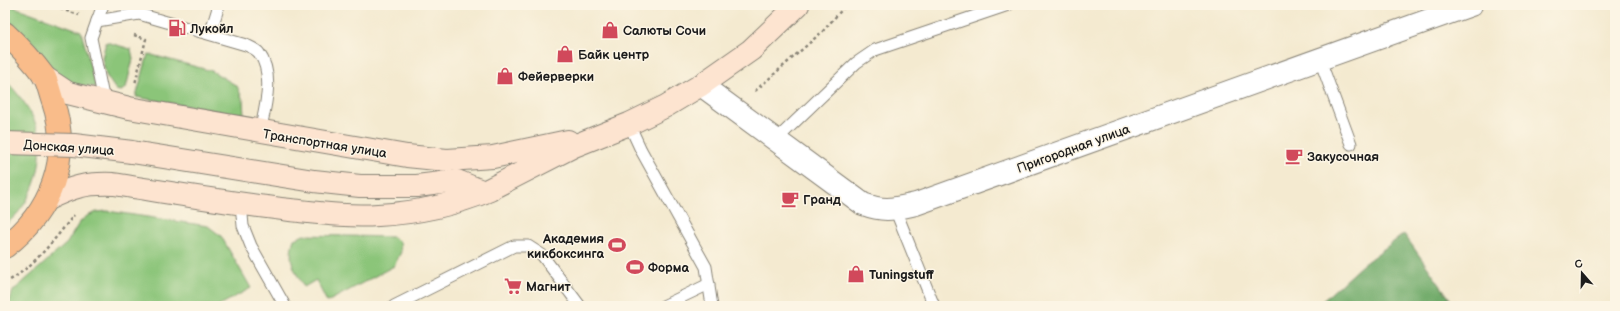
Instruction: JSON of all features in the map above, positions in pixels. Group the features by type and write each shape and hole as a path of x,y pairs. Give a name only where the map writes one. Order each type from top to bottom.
{"main road":[{"name":"Транспортная улица","path":"48,199 67,190 91,183 112,184 241,204 327,214 377,216 429,209 473,197 518,178 574,146 620,128 666,106 701,85 752,50 798,5"},
{"path":"5,33 44,77 57,115 61,146 58,169 48,199 32,222 5,247"},
{"name":"Транспортная улица","path":"44,77 68,93 129,108 260,132 407,156 447,160 493,157 620,128"},
{"name":"Донская улица","path":"5,143 74,145 132,152 314,181 360,186 417,186 457,181 484,192"}],"street":[{"name":"Пригородная улица","path":"701,85 775,141 863,204 878,209 895,209 916,204 1471,5"}],"lane":[{"path":"103,5 91,38 104,101"},
{"path":"210,34 219,5"},
{"path":"775,141 851,68 875,50 1008,5"},
{"path":"97,21 139,14 246,45 259,52 268,73 265,106 260,132"},
{"path":"1320,60 1351,144"},
{"path":"620,128 641,150 706,267 712,306"},
{"path":"241,204 243,226 251,246 285,306"},
{"path":"895,209 934,306"},
{"path":"394,306 514,246 528,246 542,255 580,306"},
{"path":"663,306 709,284"}],"path":[{"path":"755,91 823,31 846,5"},
{"path":"5,283 33,262 54,241 74,215"}],"green space":[{"path":"5,5 9,5 81,31 96,87 76,85 62,81 33,47 5,21"},
{"path":"106,42 131,49 133,59 126,88 121,91 116,90 106,75 102,58"},
{"path":"148,54 212,71 237,86 243,100 244,116 136,97"},
{"path":"5,80 20,97 33,117 38,131 40,157 35,183 23,207 5,225"},
{"path":"107,211 208,226 221,236 251,288 218,306 8,306 13,291 67,243 79,223 87,216 97,212"},
{"path":"1404,234 1455,306 1317,306 1362,265"},
{"path":"304,235 393,237 400,242 401,252 394,266 327,302 316,280 304,287 297,275 291,259 294,239"}],"place":[{"name":"Лукойл","path":"177,28"},
{"name":"Салюты Сочи","path":"610,30"},
{"name":"Байк центр","path":"565,54"},
{"name":"Фейерверки","path":"505,76"},
{"name":"Закусочная","path":"1294,156"},
{"name":"Гранд","path":"790,199"},
{"name":"Академия кикбоксинга","path":"617,245"},
{"name":"Форма","path":"635,267"},
{"name":"Tuningstuff","path":"856,274"},
{"name":"Магнит","path":"513,286"}]}
